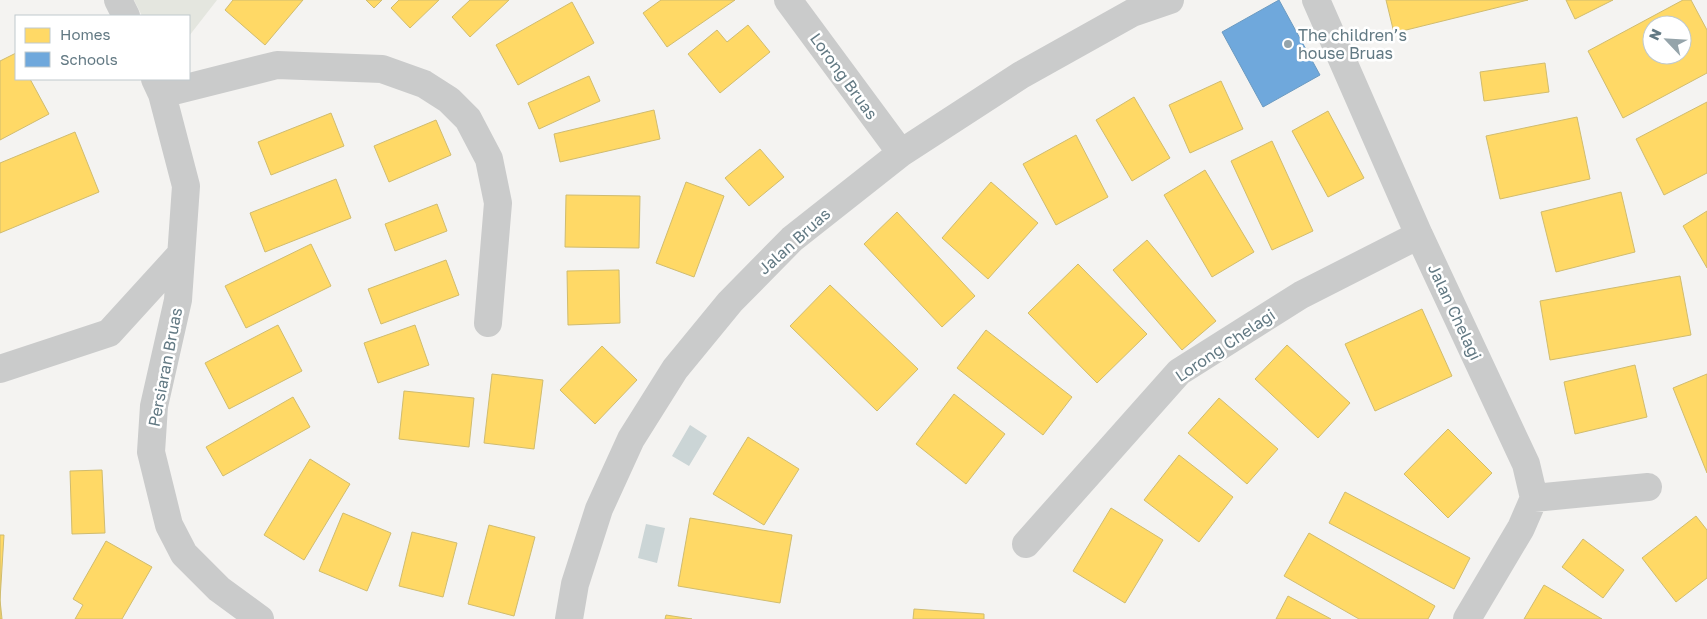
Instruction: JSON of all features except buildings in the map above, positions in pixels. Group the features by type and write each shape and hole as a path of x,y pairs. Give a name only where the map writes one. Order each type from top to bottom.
{"street":[{"path":"118,0 126,15"},
{"name":"Lorong Bruas","path":"788,0 901,153"},
{"name":"Jalan Bruas","path":"570,619 575,584 599,509 631,439 675,369 730,302 792,239 901,153 1021,75 1132,14 1170,0"},
{"name":"Jalan Chelagi","path":"1316,0 1419,235 1526,464 1534,498"},
{"path":"159,86 277,65 382,69 424,84 449,100 468,119 489,159 498,203 488,323"},
{"name":"Persiaran Bruas","path":"159,86 186,186 178,300 154,406 151,452 168,525 184,554 220,589 260,619"},
{"name":"Lorong Chelagi","path":"1026,544 1179,372 1301,295 1419,235"},
{"path":"0,368 109,333 181,254"},
{"path":"1468,619 1520,528 1534,498 1648,487"}],"shaded area":[{"path":"134,0 217,0 190,35 190,15 142,15"},
{"path":"690,425 707,436 689,466 672,456"},
{"path":"646,524 665,528 657,563 638,558"}],"place":[{"name":"The children’s house Bruas","path":"1288,44"}]}
